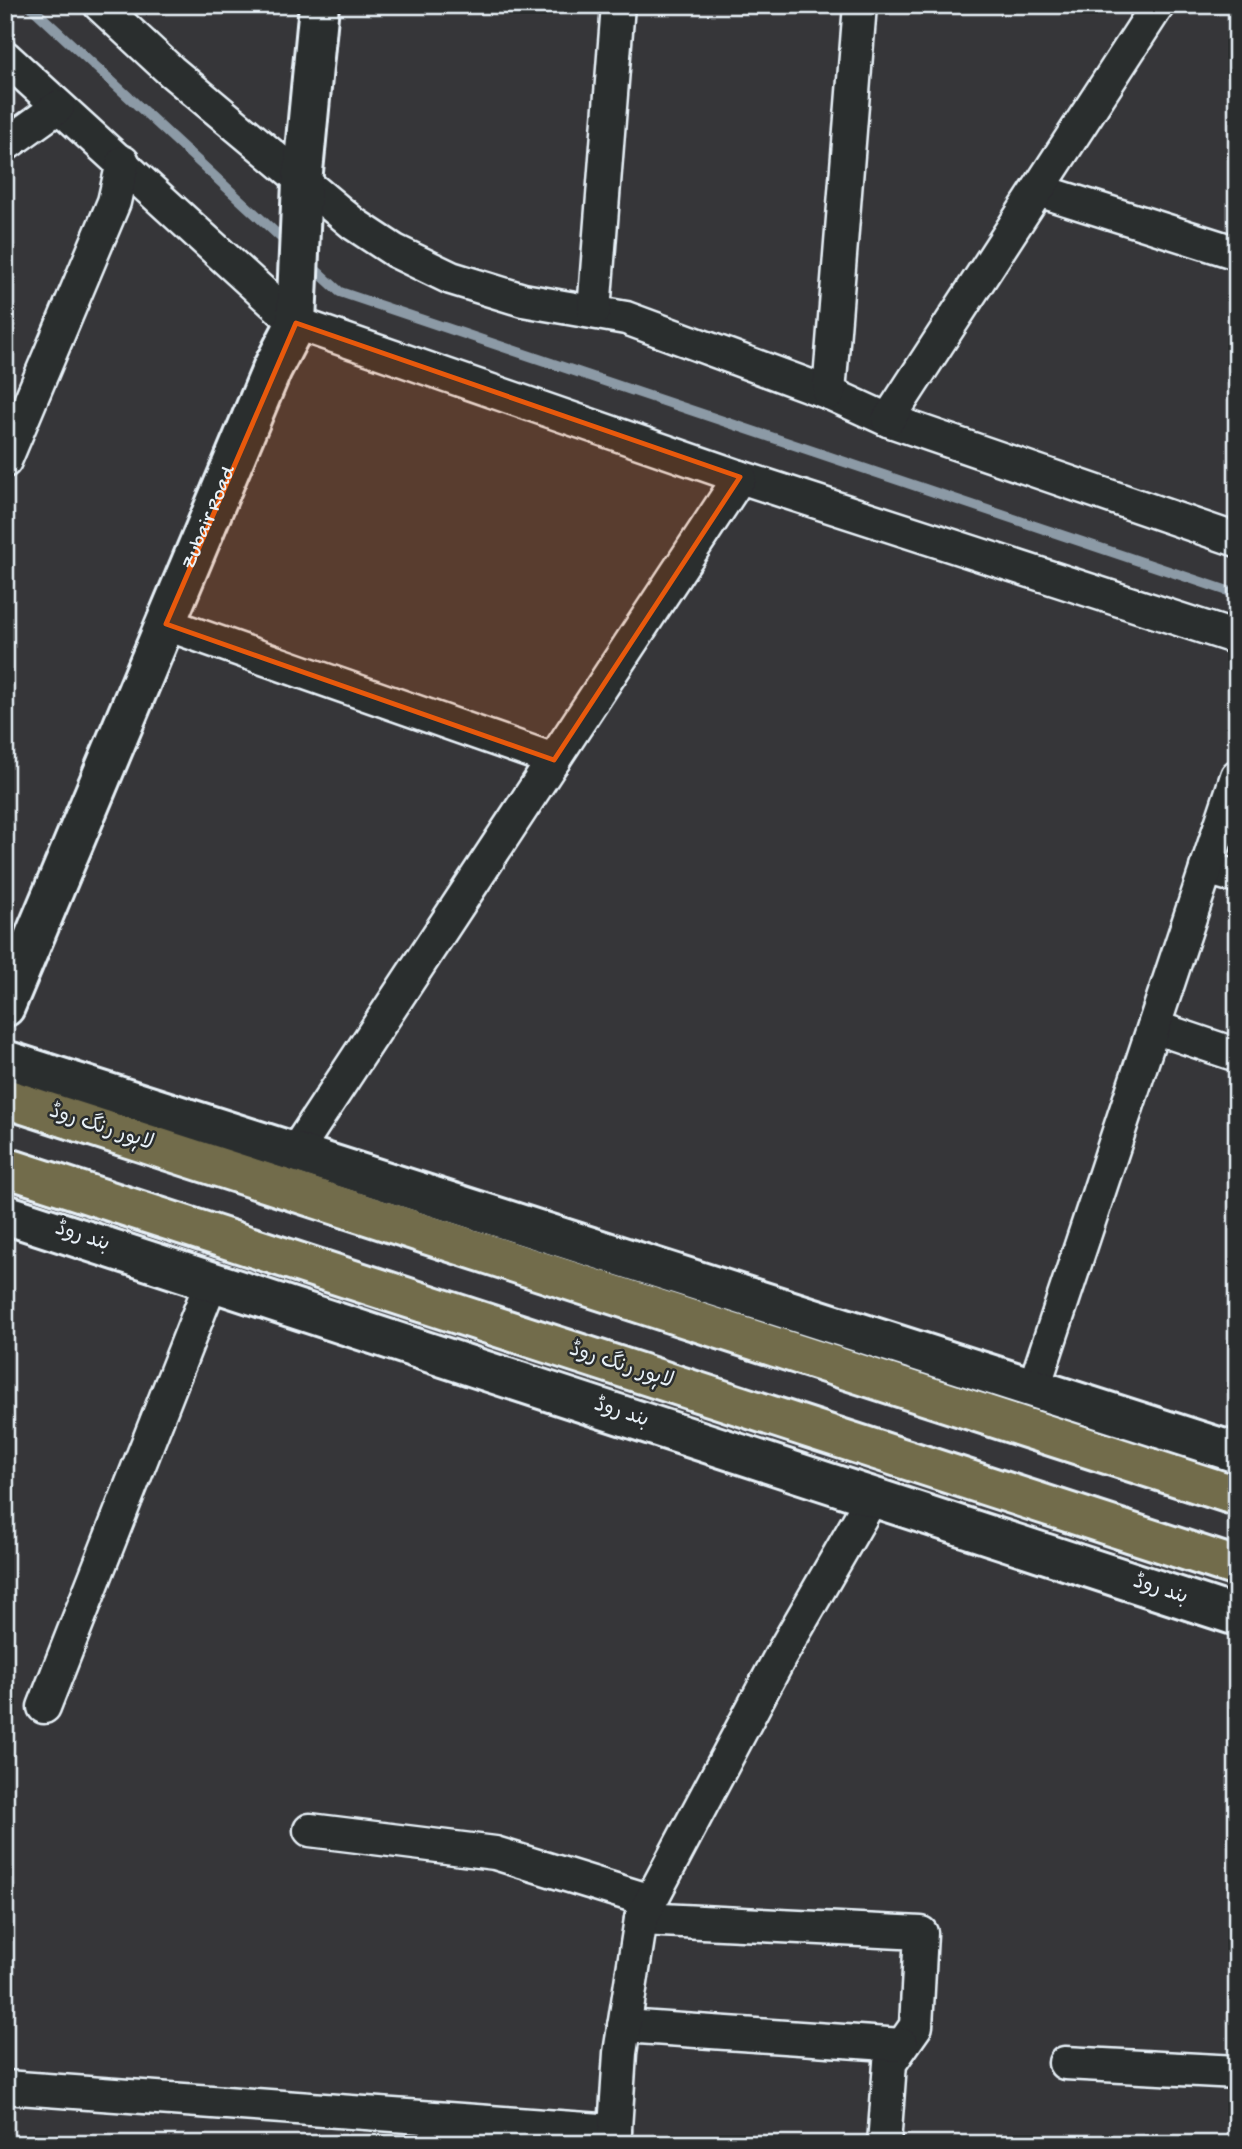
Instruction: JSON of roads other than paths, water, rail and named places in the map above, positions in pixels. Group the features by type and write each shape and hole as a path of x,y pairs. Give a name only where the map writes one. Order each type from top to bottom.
{"highway":[{"name":"لاہور رنگ روڈ","path":"5,1098 1237,1496"},
{"name":"لاہور رنگ روڈ","path":"5,1167 1237,1567"}],"main road":[{"name":"Zubair Road","path":"5,1007 297,306 301,191 319,5"},
{"path":"5,1060 1237,1453"},
{"name":"بند روڈ","path":"5,1214 1237,1616"}],"street":[{"path":"100,5 301,191 395,251 451,278 523,300 626,318 829,393 888,420 1237,540"},
{"path":"594,311 618,5"},
{"path":"829,393 860,5"},
{"path":"888,420 1158,5"},
{"path":"5,57 122,162 297,306 740,477 1237,638"},
{"path":"5,145 58,107"},
{"path":"5,461 114,202 122,162"},
{"path":"1038,190 1237,253"},
{"path":"296,1151 740,477"},
{"path":"166,624 554,760"},
{"path":"1034,1387 1237,776"},
{"path":"1206,868 1237,877"},
{"path":"1154,1027 1237,1055"},
{"path":"44,1707 212,1280"},
{"path":"5,2087 615,2138 624,2026 646,1910 780,1657 873,1496"},
{"path":"310,1830 495,1853 646,1910 921,1933 916,2025 890,2063 884,2144"},
{"path":"624,2026 902,2045"},
{"path":"1065,2063 1237,2072"}],"waterway":[{"path":"29,5 290,246"},
{"path":"307,262 340,292 1237,594"}]}
